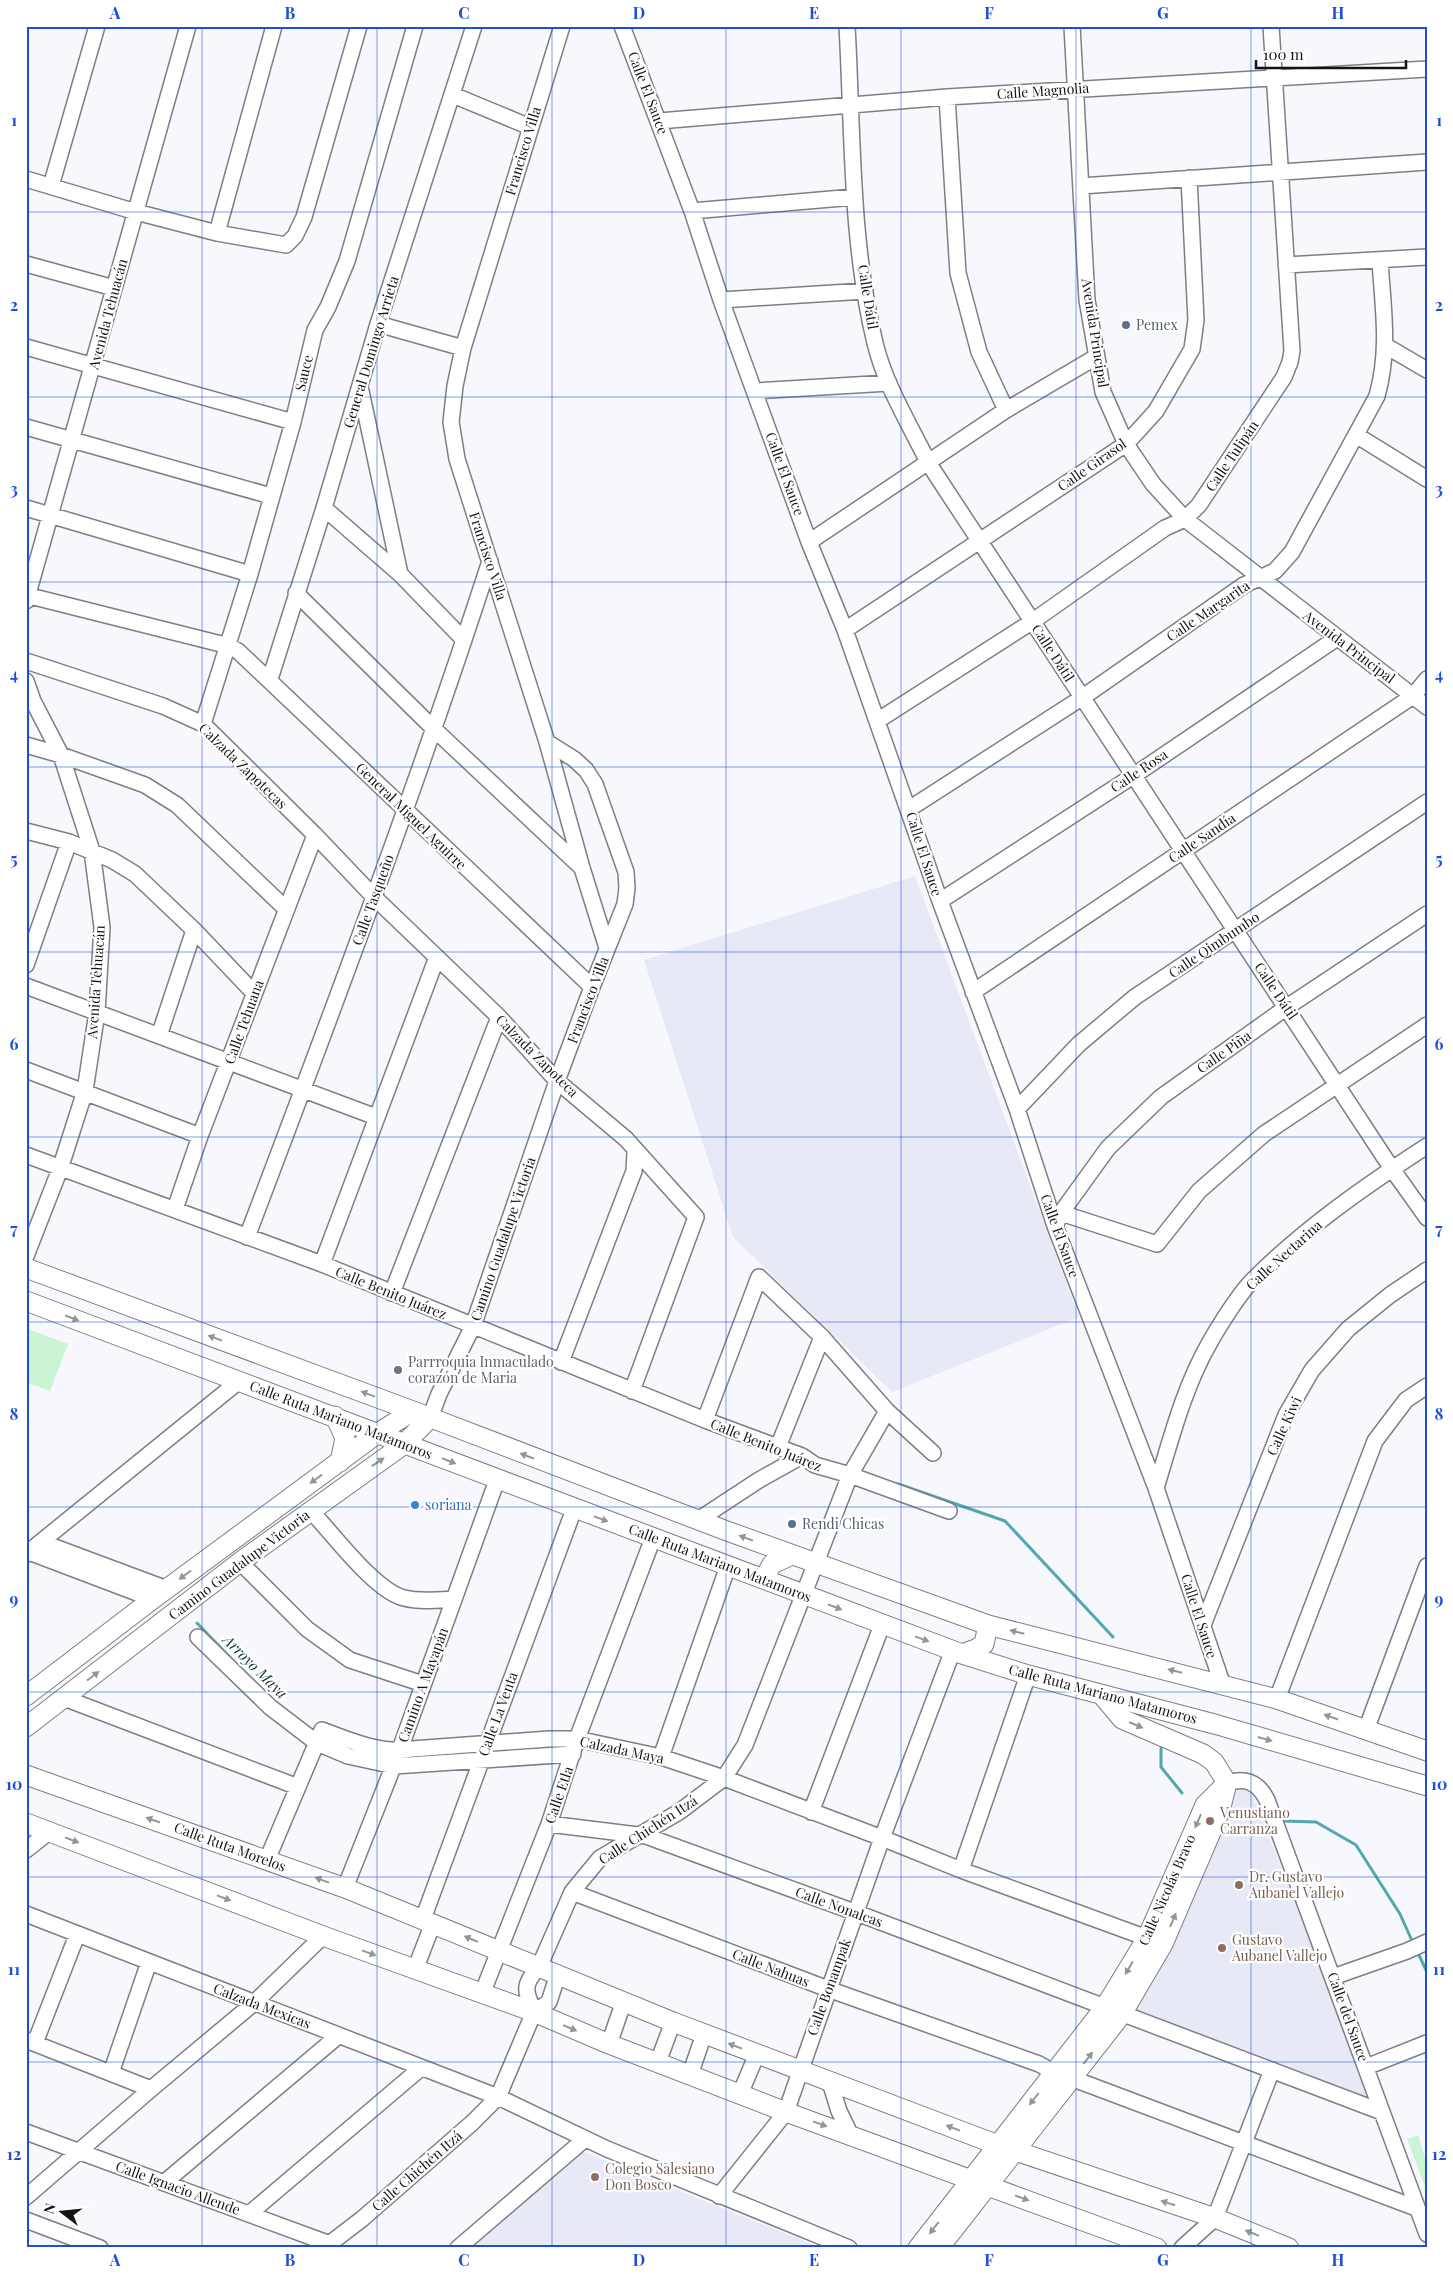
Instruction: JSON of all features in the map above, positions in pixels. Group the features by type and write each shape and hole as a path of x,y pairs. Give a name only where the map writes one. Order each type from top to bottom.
{"main road":[{"path":"26,1268 422,1414 815,1564 988,1625 1222,1683 1278,1699 1427,1751"},
{"name":"Calle Ruta Mariano Matamoros","path":"26,1301 238,1382 335,1416 403,1445 957,1652 1028,1676 1218,1725 1427,1786"},
{"name":"Camino Guadalupe Victoria","path":"26,1696 160,1594 378,1433 422,1414"},
{"name":"Camino Guadalupe Victoria","path":"26,1727 240,1562 403,1445 422,1414"},
{"path":"335,1416 345,1438 340,1462"},
{"path":"764,1579 772,1564 792,1555"},
{"path":"957,1652 976,1650 984,1644 988,1625"},
{"path":"1101,1694 1122,1719 1203,1754 1214,1762 1227,1783"},
{"name":"Calle Ruta Morelos","path":"26,1775 345,1888 704,2034 1006,2148 1215,2218 1289,2248"},
{"name":"Calle Nicolás Bravo","path":"1114,2011 1205,1805 1227,1783"},
{"name":"Calle Nicolás Bravo","path":"939,2248 980,2182 1114,2011 1163,1944 1220,1811 1227,1783"},
{"path":"26,1823 323,1936 534,2012 609,2044 786,2112 1157,2248"},
{"name":"Calle Nicolás Bravo","path":"918,2248 980,2182"}],"street":[{"path":"51,186 97,26"},
{"name":"Avenida Tehuacán","path":"27,597 73,440 188,26"},
{"path":"217,233 274,26"},
{"path":"26,179 136,212 217,233 286,245 295,236 304,217 359,26"},
{"name":"Sauce","path":"203,724 250,574 293,422 315,330 328,308 347,261 415,26"},
{"name":"General Domingo Arrieta","path":"270,679 324,508 378,324 474,26"},
{"name":"Francisco Villa","path":"557,1081 607,948 582,868 547,742 458,459 451,422 455,386 463,348 562,26"},
{"name":"Calle El Sauce","path":"622,26 692,211 721,300 809,542 845,630 940,901 1018,1110 1054,1226 1156,1488 1222,1683"},
{"name":"Calle Dátil","path":"847,26 852,104 854,197 865,291 876,344 889,383 929,464 1392,1169 1427,1218"},
{"name":"Avenida Principal","path":"1072,26 1088,300 1096,357 1104,392 1126,444 1153,484 1185,519 1427,707"},
{"name":"Calle Tulipán","path":"877,721 1032,621 1165,528 1185,519 1199,505 1284,377 1292,351 1276,78 1271,26"},
{"name":"Calle Magnolia","path":"659,121 947,97 1427,69"},
{"path":"453,95 530,127"},
{"path":"947,97 958,273 979,352 1006,410"},
{"path":"1081,186 1427,162"},
{"name":"Calle Girasol","path":"845,630 1126,444 1156,411 1192,349 1196,320 1189,178"},
{"path":"692,211 854,197"},
{"path":"1286,265 1427,257"},
{"name":"Calle Margarita","path":"909,809 1083,697 1244,584 1275,571 1292,552 1377,396 1384,372 1386,346 1380,261"},
{"path":"26,264 114,288"},
{"path":"721,300 865,291"},
{"path":"378,324 463,348"},
{"path":"1386,346 1427,370"},
{"path":"26,347 293,422"},
{"path":"809,542 929,464 1006,410 1096,357"},
{"path":"754,391 889,383"},
{"path":"360,387 400,574"},
{"path":"26,427 271,496"},
{"path":"1356,435 1427,479"},
{"path":"26,508 250,574"},
{"path":"324,508 400,574 464,640"},
{"name":"Calle Tasqueño","path":"247,1237 405,812 490,561"},
{"path":"296,593 434,729 582,868"},
{"path":"27,597 229,646"},
{"name":"Calle Rosa","path":"940,901 1133,776 1337,638"},
{"name":"General Miguel Aguirre","path":"229,646 238,650 270,679 405,812 592,987"},
{"name":"Calzada Zapotecas","path":"26,661 163,706 203,724 316,835 374,897"},
{"name":"Calle Sandía","path":"973,992 1413,696 1427,679"},
{"name":"Avenida Tehuacán","path":"26,681 33,701 61,755 92,851 102,927 97,1012 85,1091 60,1169 26,1256"},
{"path":"547,742 574,759 586,770 594,784 626,872 625,904 607,948"},
{"path":"26,746 61,755 145,785 177,805 286,908"},
{"name":"Calle Qimbumbo","path":"1018,1110 1079,1044 1135,997 1427,802"},
{"path":"26,832 69,842 92,851 135,874 194,930 254,993"},
{"name":"Calle Tehuana","path":"175,1209 200,1136 286,908 316,835"},
{"path":"26,965 69,842"},
{"name":"Calzada Zapoteca","path":"374,897 499,1017 557,1081 626,1139 635,1152 696,1217 632,1391"},
{"name":"Calle Piña","path":"1054,1226 1108,1148 1161,1097 1287,1008 1427,914"},
{"path":"160,1036 194,930"},
{"path":"322,1264 437,957"},
{"path":"26,986 376,1117"},
{"path":"392,1293 499,1017"},
{"path":"1062,1212 1157,1244 1199,1191 1264,1134 1427,1025"},
{"path":"26,1070 200,1136"},
{"name":"Camino Guadalupe Victoria","path":"422,1414 439,1394 473,1326 557,1081"},
{"name":"Calle Nectarina","path":"1156,1488 1180,1411 1209,1342 1249,1284 1309,1230 1392,1169 1427,1146"},
{"path":"561,1362 634,1170 635,1152"},
{"name":"Calle Benito Juárez","path":"26,1156 322,1264 632,1391 802,1456 815,1465 850,1475 949,1511"},
{"name":"Calle Kiwi","path":"1203,1625 1286,1415 1312,1370 1348,1330 1390,1295 1427,1270"},
{"path":"705,1420 759,1276 822,1337 888,1411 933,1453"},
{"path":"778,1447 822,1337"},
{"path":"32,1549 238,1382"},
{"path":"1278,1699 1375,1441 1406,1400 1427,1386"},
{"name":"Calle Chichén Itzá","path":"327,2246 403,2184 472,2123 498,2097 534,2012 526,1993 531,1975 539,1967 572,1892 600,1858 679,1812 724,1778 745,1745 802,1594 850,1475 888,1411"},
{"path":"698,1520 759,1480 802,1456"},
{"name":"Camino A Mayapán","path":"345,1888 394,1766 497,1480"},
{"name":"Calle La Venta","path":"415,1970 428,1921 480,1761 574,1509"},
{"path":"311,1511 374,1582 390,1593 404,1598 424,1600 454,1599"},
{"name":"Calle Etla","path":"482,1994 549,1824 575,1746 653,1538"},
{"path":"32,1549 160,1594"},
{"path":"240,1562 307,1629 350,1660 423,1684"},
{"path":"661,1757 728,1566"},
{"path":"1366,1730 1427,1566"},
{"path":"811,1812 882,1625"},
{"name":"Calzada Maya","path":"198,1637 270,1708 320,1736 348,1756 394,1766 480,1761 575,1746"},
{"name":"Calle Bonampak","path":"719,2196 786,2112 882,1838 957,1652"},
{"path":"960,1870 1028,1676"},
{"path":"64,1698 298,1788"},
{"path":"267,1860 320,1736"},
{"name":"Calzada Maya","path":"320,1736 399,1752 412,1749 549,1739 575,1746 661,1757 724,1778 960,1870 1147,1938"},
{"name":"Calle del Sauce","path":"1227,1783 1238,1779 1251,1782 1262,1790 1427,2234"},
{"name":"Calle Nonalcas","path":"549,1824 640,1836 857,1913 1382,2112"},
{"path":"26,1850 48,1832"},
{"name":"Calle Nahuas","path":"572,1892 828,1989 1030,2061 1063,2076 1416,2208"},
{"name":"Calzada Mexicas","path":"26,1914 498,2097 585,2138 719,2196 850,2248"},
{"path":"77,1935 30,2041 151,2089"},
{"path":"26,2197 254,2003 323,1936"},
{"path":"1333,1977 1407,1951 1424,1943"},
{"path":"110,2073 149,1962"},
{"path":"534,2012 549,2002 558,1974"},
{"path":"609,2044 624,2002"},
{"path":"658,2062 673,2022"},
{"path":"690,2075 704,2034"},
{"path":"165,2182 338,2036"},
{"path":"1366,2067 1427,2043"},
{"path":"740,2094 757,2054"},
{"path":"249,2214 420,2068"},
{"path":"1182,2248 1215,2218 1272,2070"},
{"path":"830,2082 839,2111 851,2136"},
{"name":"Calle Ignacio Allende","path":"26,2132 165,2182 327,2246"},
{"path":"458,2248 585,2138"},
{"path":"26,2220 100,2248"}],"shaded area":[{"path":"915,876 1079,1317 892,1392 733,1237 644,960"},
{"name":"Dr. Gustavo Aubanel Vallejo","path":"1240,1777 1249,1789 1263,1821 1328,1987 1369,2101 1134,2011"},
{"name":"Colegio Salesiano Don Bosco","path":"577,2149 714,2205 822,2248 463,2248"}],"green space":[{"path":"26,1328 68,1344 50,1391 26,1382"},
{"path":"1418,2135 1427,2165 1427,2192 1407,2139"}],"waterway":[{"path":"898,1484 1005,1521 1113,1637"},
{"name":"Arroyo Maya","path":"197,1623 243,1671"},
{"path":"1161,1748 1161,1767 1182,1793"},
{"path":"1282,1821 1316,1822 1356,1845 1400,1914 1413,1943"},
{"path":"1417,1951 1427,1972"},
{"path":"1427,2117 1427,2142"}],"place":[{"name":"Pemex","path":"1126,325"},
{"name":"Parrroquia Inmaculado corazón de Maria","path":"398,1370"},
{"name":"soriana","path":"415,1505"},
{"name":"Rendi Chicas","path":"792,1524"},
{"name":"Venustiano Carranza","path":"1210,1821"},
{"name":"Dr. Gustavo Aubanel Vallejo","path":"1239,1885"},
{"name":"Gustavo Aubanel Vallejo","path":"1222,1948"},
{"name":"Colegio Salesiano Don Bosco","path":"595,2177"}]}
